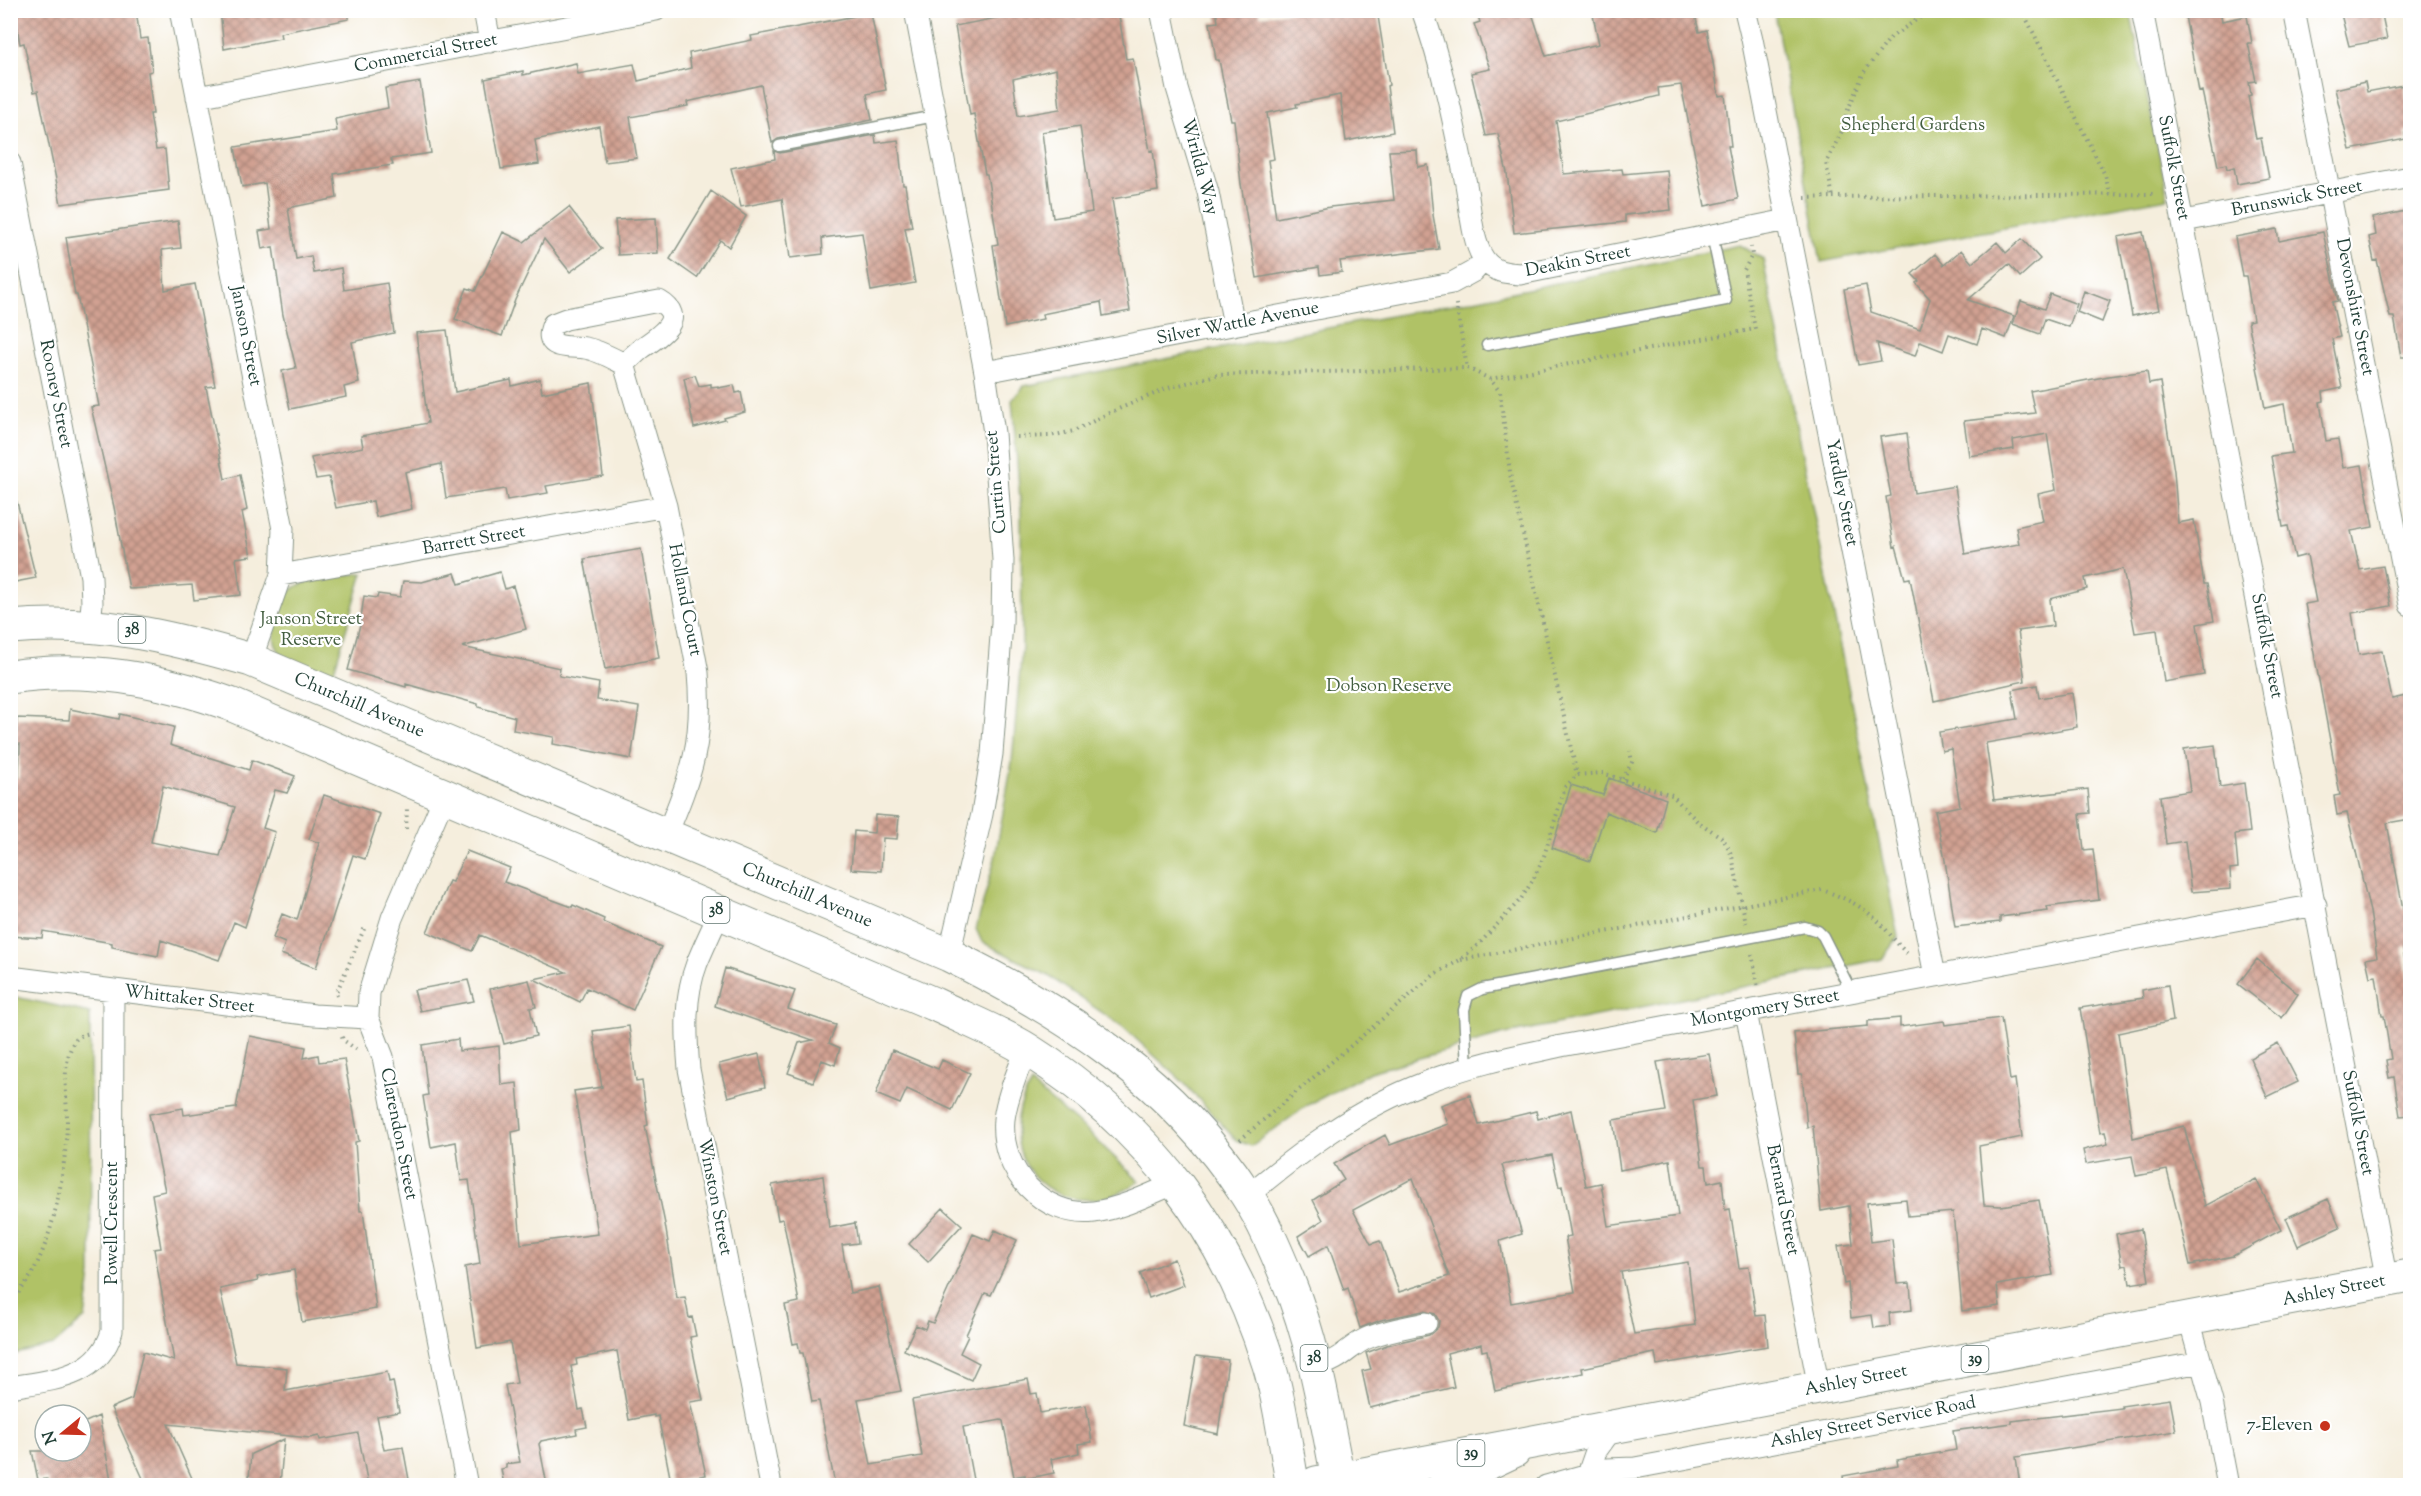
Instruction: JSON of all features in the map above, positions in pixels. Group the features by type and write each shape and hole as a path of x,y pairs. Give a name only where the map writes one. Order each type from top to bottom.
{"main road":[{"name":"Churchill Avenue","path":"10,627 46,624 90,625 172,638 250,660 949,955 1050,1008 1098,1040 1138,1072 1197,1132 1224,1163 1247,1196 1289,1282 1316,1366 1338,1482"},
{"path":"85,672 90,625"},
{"path":"230,704 250,660"},
{"name":"38","path":"10,677 85,672 146,680 186,689 230,704 934,1004 1026,1049 1070,1078 1105,1106 1143,1142 1176,1182 1209,1229 1237,1279 1256,1324 1270,1368 1293,1485"},
{"path":"445,795 465,752"},
{"path":"684,896 703,852"},
{"path":"934,1004 949,955"},
{"path":"1026,1049 1050,1008"},
{"path":"1176,1182 1224,1163"},
{"path":"1209,1229 1247,1196"},
{"name":"Ashley Street","path":"1302,1485 1338,1482 1540,1440 2399,1279"},
{"path":"1443,1485 1540,1440"}],"street":[{"name":"Janson Street","path":"180,10 280,511 284,552 281,575 250,660"},
{"path":"484,10 490,42"},
{"name":"Commercial Street","path":"197,97 656,10"},
{"name":"Curtin Street","path":"915,10 985,372 994,433 1003,560 998,700 982,814 949,955"},
{"name":"Wirilda Way","path":"1161,10 1177,88 1208,192 1234,325"},
{"path":"1422,10 1452,113 1475,234 1484,260"},
{"name":"Yardley Street","path":"1744,10 1935,976"},
{"name":"Suffolk Street","path":"2142,10 2316,905 2399,1279"},
{"name":"Devonshire Street","path":"2294,10 2410,604"},
{"name":"Rooney Street","path":"10,163 91,578 90,625"},
{"name":"Brunswick Street","path":"2184,221 2410,177"},
{"name":"Deakin Street","path":"1484,260 1500,272 1520,274 1787,220"},
{"name":"Silver Wattle Avenue","path":"985,372 1452,283 1474,271 1484,260"},
{"path":"659,301 667,305 671,313 671,320 664,334 624,364 585,348 558,346 551,338 550,332 553,324 659,301"},
{"name":"Holland Court","path":"624,364 666,506 692,635 700,700 699,735 694,765 666,836"},
{"name":"Barrett Street","path":"281,575 666,506"},
{"name":"Clarendon Street","path":"445,795 382,944 369,993 368,1018 383,1057 466,1485"},
{"name":"Montgomery Street","path":"1247,1196 1325,1136 1368,1110 1424,1083 1467,1068 1562,1046 2316,905"},
{"name":"Winston Street","path":"720,912 696,964 688,994 686,1020 688,1060 771,1485"},
{"name":"Whittaker Street","path":"10,977 314,1015 368,1018"},
{"name":"Powell Crescent","path":"10,1387 77,1372 92,1364 109,1342 113,1307 114,991"},
{"name":"Bernard Street","path":"1746,1012 1819,1388"},
{"path":"1026,1049 1007,1104 1005,1136 1013,1168 1022,1182 1035,1195 1071,1210 1091,1212 1122,1206 1176,1182"},
{"path":"2188,1319 2212,1402 2228,1485"},
{"path":"1316,1366 1328,1364 1368,1337 1426,1323"},
{"name":"Ashley Street Service Road","path":"1546,1485 1606,1469 1635,1468 2201,1362"},
{"path":"1588,1474 1596,1451 1614,1426"}],"lane":[{"path":"779,146 935,116"},
{"path":"1487,345 1726,300 1712,235"},
{"path":"1467,1068 1464,1010 1468,996 1482,989 1805,927 1818,931 1823,936 1852,993"}],"path":[{"path":"1833,197 1826,163 1844,127 1847,112 1864,72 1891,37 1931,10"},
{"path":"2022,10 2106,175 2110,194"},
{"path":"1783,198 2178,194"},
{"path":"1490,379 1755,329 1744,270 1752,255 1747,228"},
{"path":"1452,283 1467,368"},
{"path":"994,433 1016,429 1017,439 1063,434 1168,388 1216,375 1467,368 1490,379 1498,386 1500,392 1511,480 1577,775"},
{"path":"1623,779 1632,762 1630,752"},
{"path":"1460,960 1822,890 1845,898 1864,910 1912,956"},
{"path":"10,1301 27,1284 38,1266 55,1208 66,1135 66,1076 72,1045 84,1034 113,1030"}],"green space":[{"name":"Shepherd Gardens","path":"1774,11 2130,11 2168,198 1821,262"},
{"name":"Dobson Reserve","path":"1740,245 1763,259 1898,937 1882,959 1501,1035 1370,1072 1308,1105 1251,1146 1236,1140 1184,1083 1123,1027 1047,975 982,942 976,929 995,858 1012,762 1022,646 1021,512 1012,400 1024,386 1474,300"},
{"name":"Janson Street Reserve","path":"363,573 331,681 296,666 281,654 276,647 274,632 287,596 292,590 314,580"},
{"path":"11,996 90,1013 91,1275 85,1318 54,1345 11,1355"},
{"path":"1031,1084 1087,1131 1139,1181 1112,1196 1085,1200 1061,1195 1040,1182 1025,1163 1017,1140 1019,1113"}],"building":[{"path":"14,10 136,10 140,39 148,38 152,71 148,72 153,114 150,114 156,150 165,149 169,190 61,204 38,91 34,92 24,43 20,44"},
{"path":"220,10 349,10 349,19 280,33 281,38 224,49"},
{"path":"1001,10 1118,10 1126,59 1133,58 1150,151 1153,150 1158,191 1112,199 1130,311 1103,316 1101,302 1042,314 1043,319 1005,327 993,245 998,244 987,174 985,174 974,114 970,115 955,26 1002,17","holes":["1056,69 1060,109 1018,116 1013,79","1080,126 1092,212 1053,218 1042,132"]},
{"path":"1216,10 1259,10 1260,16 1304,10 1377,10 1389,85 1387,86 1393,132 1346,141 1340,95 1267,113 1274,159 1268,160 1276,218 1330,207 1394,200 1389,151 1417,150 1418,167 1428,165 1439,249 1340,261 1342,272 1320,275 1319,267 1257,278 1241,184 1234,120 1231,120 1219,60 1216,60 1210,23 1218,22"},
{"path":"1476,10 1531,10 1546,56 1599,44 1592,10 1694,10 1699,32 1707,30 1719,96 1725,95 1731,146 1728,146 1738,199 1705,206 1681,85 1658,88 1659,96 1556,121 1564,174 1622,169 1623,174 1667,170 1671,210 1625,215 1625,222 1514,233 1507,173 1498,134 1486,136 1471,73 1490,69 1474,24 1480,22"},
{"path":"2184,10 2220,10 2222,21 2247,16 2252,43 2248,43 2256,81 2249,82 2251,95 2248,96 2256,139 2261,138 2269,178 2237,184 2234,167 2227,169 2226,164 2218,166 2202,91 2199,92"},
{"path":"2359,10 2381,10 2387,39 2349,46 2341,14"},
{"path":"871,13 886,90 867,94 872,120 778,139 772,143 761,85 687,102 688,106 630,117 637,158 605,162 599,126 535,140 539,164 501,169 485,79 523,71 523,75 576,63 578,74 634,64 638,81 691,68 689,53 752,40 751,36"},
{"path":"420,82 431,153 391,159 393,165 334,174 337,198 288,208 296,259 311,256 314,273 341,268 344,290 387,283 394,333 352,342 359,383 344,387 346,397 290,409 282,371 296,368 283,315 273,247 262,249 259,231 271,229 265,183 242,187 235,147 337,131 335,119 388,108 385,88"},
{"path":"2365,82 2367,92 2404,85 2410,117 2410,132 2405,133 2406,139 2350,150 2335,89"},
{"path":"875,135 876,143 898,140 903,185 905,185 912,227 905,228 915,283 871,291 862,233 822,238 823,254 790,258 782,199 741,207 731,168 775,159 774,151 780,153"},
{"path":"711,191 746,216 729,247 720,240 697,278 670,259"},
{"path":"569,207 602,249 570,272 544,239 515,300 502,336 455,319 467,288 475,291 503,232 524,242"},
{"path":"2410,210 2410,357 2401,357 2394,317 2390,317 2377,260 2374,261 2369,237 2376,235 2373,218"},
{"path":"656,218 658,253 618,255 615,220"},
{"path":"178,221 181,248 162,250 165,290 195,284 215,386 206,387 225,479 240,475 247,510 242,512 251,556 236,558 241,595 194,600 192,585 129,589 114,507 91,407 99,406 77,295 75,295 66,237"},
{"path":"2277,229 2279,241 2323,232 2338,301 2332,302 2340,337 2332,339 2342,388 2323,392 2324,401 2320,402 2326,441 2338,439 2343,468 2362,465 2373,527 2351,531 2360,570 2383,566 2391,606 2352,613 2359,655 2382,651 2392,699 2406,696 2410,720 2410,819 2387,823 2403,909 2407,909 2410,930 2410,947 2403,948 2410,994 2410,1115 2400,1116 2394,1077 2389,1078 2386,1060 2391,1059 2384,1016 2382,1016 2376,976 2370,977 2366,959 2377,957 2370,912 2347,813 2337,815 2334,796 2340,795 2305,604 2316,602 2307,555 2295,558 2288,526 2283,527 2271,456 2292,453 2284,404 2265,408 2248,321 2253,320 2246,276 2242,276 2235,237"},
{"path":"2143,232 2159,310 2132,316 2118,237"},
{"path":"2022,239 2040,259 2020,277 2009,264 1968,300 2014,316 2006,338 1982,329 1977,344 1949,334 1943,351 1920,342 1915,356 1877,343 1881,361 1858,365 1844,289 1866,285 1871,312 1920,329 1930,299 1916,283 1919,281 1912,274 1935,254 1944,265 1961,250 1972,263 1997,242 2006,253"},
{"path":"2084,291 2110,301 2102,322 2077,312"},
{"path":"2050,294 2077,304 2069,327 2045,319 2040,334 2013,324 2021,301 2044,309"},
{"path":"447,330 455,392 511,380 512,386 540,379 542,393 591,383 603,476 546,486 548,493 507,500 505,489 446,498 441,464 405,472 412,509 376,517 373,501 336,508 329,477 316,479 311,458 363,447 361,436 428,423 416,333"},
{"path":"2147,371 2149,384 2160,382 2174,471 2178,523 2194,520 2204,584 2207,584 2214,621 2197,624 2204,675 2164,682 2157,630 2135,633 2123,569 2085,578 2087,589 2050,599 2053,626 2018,631 2025,681 1934,701 1910,578 1905,579 1896,546 1894,547 1886,497 1891,496 1880,437 1907,433 1914,493 1955,486 1965,554 2019,544 2016,527 2043,521 2038,494 2056,490 2047,434 2013,440 2014,449 1969,456 1964,421 2035,413 2030,391"},
{"path":"695,375 699,386 711,384 711,387 718,386 718,388 734,385 736,393 741,392 745,412 694,428 684,378"},
{"path":"17,502 36,578 10,583 10,503"},
{"path":"641,549 659,658 605,669 584,559"},
{"path":"500,572 505,589 513,586 526,629 462,647 560,668 559,676 599,683 597,700 639,707 631,759 553,744 554,737 513,730 515,717 478,707 478,704 348,670 360,625 364,596 377,598 378,594 400,597 403,581 422,582 455,573 459,584"},
{"path":"2037,685 2039,698 2072,693 2077,727 1986,743 1994,800 2088,789 2090,813 2080,814 2084,850 2093,849 2099,900 2047,907 2048,911 2000,917 2000,922 1955,927 1935,811 1960,806 1951,749 1942,751 1939,732 2017,719 2012,690"},
{"path":"70,709 119,719 120,714 174,727 170,745 249,770 252,760 295,776 287,793 275,790 263,828 275,832 245,927 234,922 219,960 161,940 158,956 112,947 112,943 43,931 42,938 10,936 10,779 19,778 20,744 16,744 17,718 69,720","holes":["163,786 235,807 220,856 151,842"]},
{"path":"2215,745 2220,787 2244,783 2250,832 2235,834 2238,868 2230,869 2231,889 2191,892 2185,841 2166,844 2160,796 2190,791 2184,749"},
{"path":"1609,778 1666,799 1657,833 1606,812 1590,861 1552,848 1571,785 1603,795"},
{"path":"324,795 380,814 365,859 353,855 316,968 281,954 285,943 273,938 282,914 297,920 319,843 309,839"},
{"path":"875,815 899,817 897,839 883,838 881,871 851,869 854,831 874,833"},
{"path":"467,851 510,868 504,882 572,907 573,905 604,919 603,922 661,947 633,1010 587,988 580,1002 534,979 566,972 480,935 472,951 427,932 449,881 452,882"},
{"path":"2257,959 2298,994 2282,1018 2238,984"},
{"path":"725,968 795,991 788,1009 836,1025 829,1043 840,1048 835,1065 822,1060 813,1082 788,1073 799,1043 813,1040 715,1006"},
{"path":"468,980 474,1001 420,1011 414,990"},
{"path":"529,980 536,1007 530,1008 536,1036 504,1044 490,989"},
{"path":"2168,985 2173,1021 2118,1033 2133,1138 2184,1126 2205,1206 2256,1179 2281,1230 2233,1256 2190,1265 2167,1170 2136,1176 2132,1156 2086,1164 2083,1150 2108,1144 2105,1132 2100,1133 2080,1008 2143,998 2142,990"},
{"path":"1900,1018 1900,1027 1944,1021 1945,1025 2001,1018 2010,1080 2015,1079 2022,1137 1979,1146 1984,1205 2001,1206 2039,1200 2053,1275 1997,1285 2000,1306 1962,1311 1953,1212 1908,1216 1906,1199 1867,1203 1871,1242 1892,1239 1897,1284 1910,1283 1912,1310 1889,1313 1890,1326 1874,1328 1872,1315 1851,1318 1848,1283 1844,1284 1838,1246 1853,1244 1849,1206 1821,1211 1813,1126 1807,1127 1802,1074 1798,1074 1794,1033 1868,1026 1868,1021"},
{"path":"629,1026 636,1082 642,1081 648,1125 645,1126 677,1298 685,1297 689,1318 692,1317 696,1336 690,1337 703,1400 690,1402 706,1475 671,1482 658,1416 629,1420 617,1351 576,1359 577,1365 571,1366 579,1410 583,1409 587,1427 576,1429 577,1434 541,1441 539,1444 547,1485 504,1485 501,1469 506,1468 506,1464 520,1462 505,1385 517,1383 510,1342 477,1348 465,1267 480,1264 469,1180 461,1181 456,1142 431,1147 423,1096 428,1095 422,1045 458,1039 459,1051 499,1046 501,1085 517,1083 521,1130 512,1132 521,1244 598,1234 574,1091 602,1087 593,1031"},
{"path":"250,1036 306,1047 304,1058 318,1055 319,1062 344,1059 359,1141 355,1142 360,1211 363,1211 376,1309 302,1322 294,1270 257,1277 258,1281 220,1289 236,1363 287,1368 285,1391 387,1372 389,1382 393,1381 399,1412 377,1416 384,1450 403,1447 410,1485 368,1485 358,1433 320,1440 319,1436 310,1438 168,1424 195,1485 146,1485 111,1408 132,1399 143,1352 174,1361 154,1249 161,1248 152,1194 165,1191 149,1114 183,1108 184,1115 236,1108"},
{"path":"2278,1043 2298,1082 2267,1097 2250,1058"},
{"path":"892,1050 938,1069 942,1060 970,1073 952,1110 907,1089 900,1104 876,1094"},
{"path":"759,1054 765,1087 728,1097 719,1064"},
{"path":"1709,1054 1717,1096 1693,1100 1702,1166 1706,1166 1708,1183 1722,1180 1725,1210 1730,1209 1739,1268 1749,1267 1756,1316 1765,1315 1768,1346 1657,1365 1655,1353 1582,1368 1583,1373 1495,1391 1487,1350 1482,1351 1481,1344 1447,1353 1454,1387 1370,1408 1362,1371 1371,1369 1366,1353 1387,1345 1429,1335 1438,1327 1439,1321 1435,1314 1423,1311 1381,1320 1360,1328 1348,1288 1344,1290 1328,1245 1309,1256 1298,1236 1323,1220 1313,1200 1344,1180 1334,1164 1385,1135 1390,1145 1448,1124 1441,1105 1470,1095 1479,1125 1536,1111 1538,1119 1571,1110 1586,1186 1601,1183 1608,1226 1678,1216 1670,1160 1620,1170 1613,1120 1666,1111 1657,1062","holes":["1552,1155 1559,1187 1562,1186 1571,1236 1565,1237 1575,1292 1511,1303 1500,1241 1522,1234 1502,1165","1413,1178 1449,1276 1399,1292 1380,1241 1371,1244 1353,1210","1688,1262 1695,1325 1634,1334 1621,1272"]},
{"path":"823,1176 829,1228 855,1223 858,1243 842,1245 850,1293 879,1287 901,1391 858,1399 871,1465 922,1456 912,1400 1028,1379 1031,1394 1037,1393 1040,1413 1086,1405 1092,1442 1078,1444 1079,1453 1051,1459 1054,1473 1025,1479 1025,1475 1014,1477 1001,1420 963,1427 974,1485 835,1485 819,1401 812,1402 803,1353 800,1353 798,1343 793,1344 785,1305 799,1302 783,1219 778,1220 772,1185"},
{"path":"2328,1199 2340,1227 2298,1246 2286,1218"},
{"path":"943,1208 962,1225 928,1262 909,1244"},
{"path":"2141,1229 2149,1281 2130,1284 2127,1265 2122,1266 2116,1234"},
{"path":"995,1230 1017,1240 991,1295 985,1293 960,1353 979,1363 971,1380 904,1350 916,1325 925,1329 928,1321 933,1323 973,1234 990,1241"},
{"path":"1174,1259 1184,1285 1149,1298 1140,1273"},
{"path":"1196,1356 1228,1360 1218,1434 1184,1426"},
{"path":"2170,1399 2176,1431 2016,1457 2020,1485 1844,1485 1843,1476 1898,1466 1897,1460 1956,1450 1953,1431 2012,1423 2012,1421 2122,1408 2121,1406"},
{"path":"99,1416 112,1485 48,1485 47,1479 38,1480 34,1463 93,1463 93,1419"},
{"path":"284,1439 280,1484 249,1478 251,1454"}],"place":[{"name":"7-Eleven","path":"2325,1426"}]}
